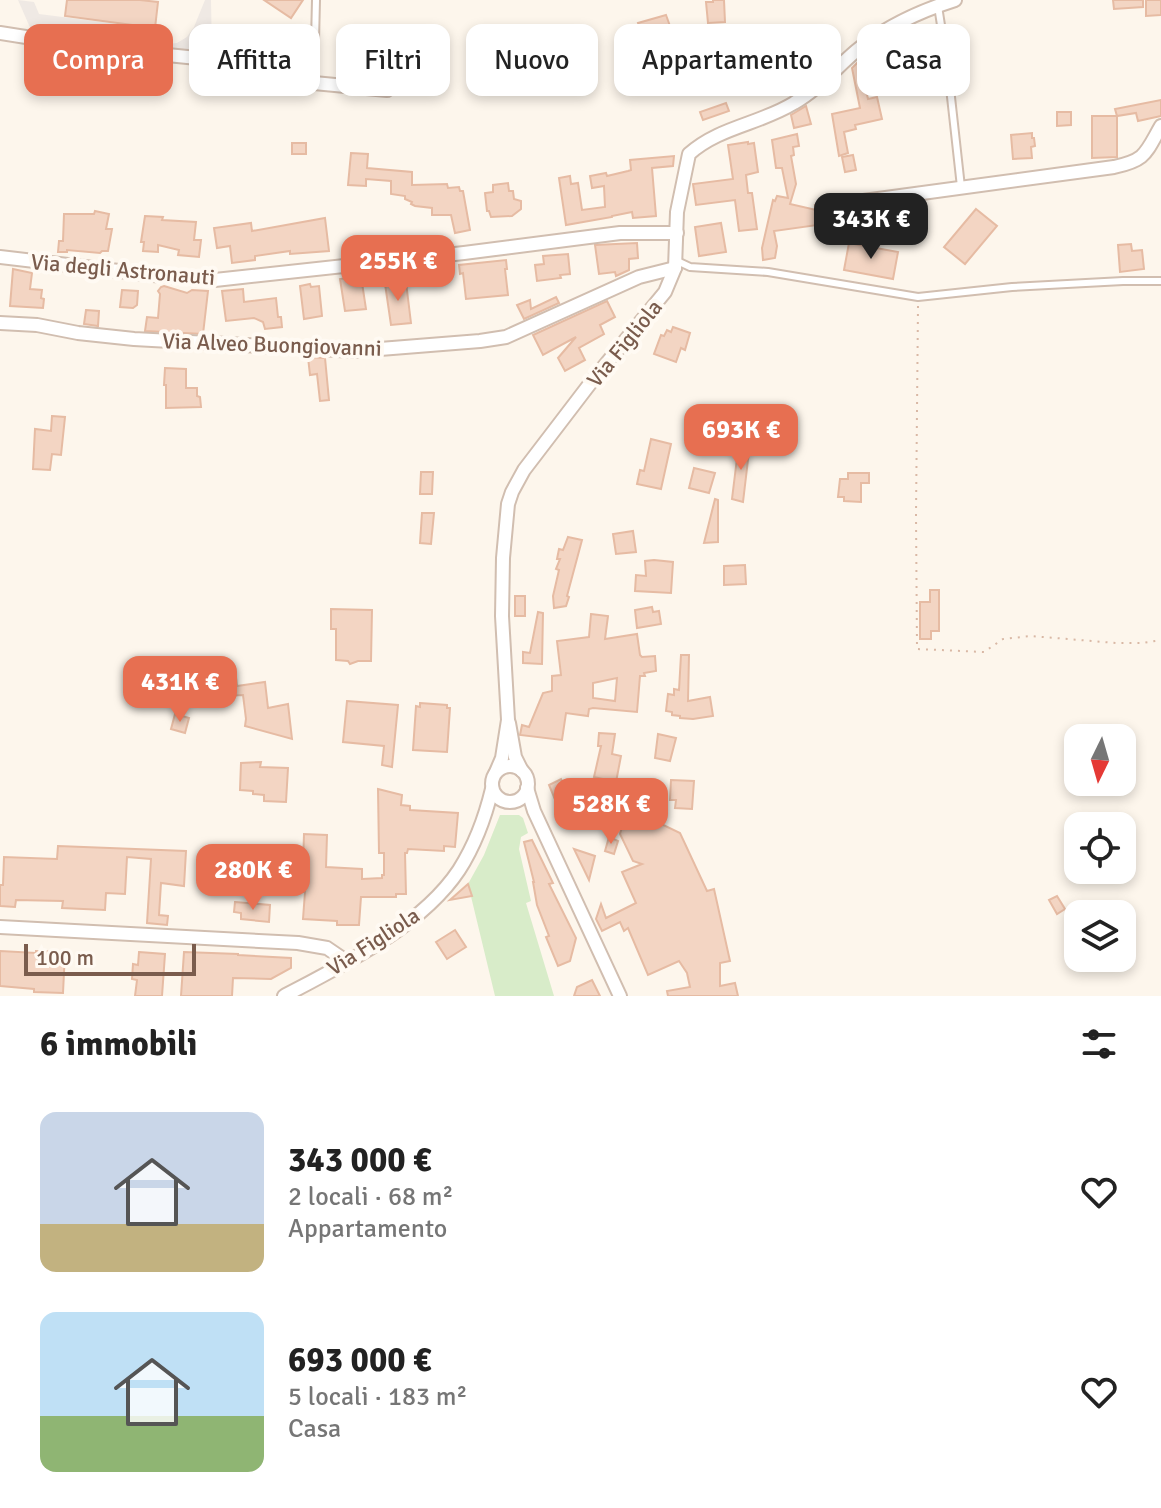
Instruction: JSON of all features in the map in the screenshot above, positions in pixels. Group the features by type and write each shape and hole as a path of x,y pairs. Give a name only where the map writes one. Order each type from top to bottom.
{"street":[{"name":"Via Figliola","path":"496,772 502,758 508,720 502,587 506,516 512,492 524,470 665,292 675,264 677,212 689,154 712,137 792,105 816,89 857,50 880,34 910,17 955,0"},
{"path":"0,33 89,47 189,57"},
{"path":"856,202 1136,162 1147,152 1161,126"},
{"name":"Via degli Astronauti","path":"0,257 215,280 620,233 677,233"},
{"name":"Via Alveo Buongiovanni","path":"0,323 37,325 134,339 355,351 466,342 506,337 675,264"},
{"path":"508,720 515,757 526,777 534,811 620,996"},
{"path":"523,772 513,767 496,772 492,789 499,799 534,811"},
{"path":"486,814 521,798 527,788"},
{"name":"Via Figliola","path":"284,996 402,928 429,904 457,873 471,850 486,814 492,789"},
{"path":"0,927 298,943 327,948 346,961"}],"lane":[{"path":"315,24 316,0"},
{"path":"938,6 961,187"},
{"path":"675,264 768,272 918,297 1026,286 1161,281"}],"path":[{"path":"918,297 917,649 984,652 1003,639 1031,636 1116,643 1161,640"}],"shaded area":[{"path":"18,0 34,2 39,14 118,24 28,24"},
{"path":"205,0 211,0 211,24 195,24"},
{"path":"189,34 189,51 173,49 173,43"}],"green space":[{"path":"500,815 519,815 528,833 521,837 519,849 531,901 526,903 554,996 495,996 468,884"}],"building":[{"path":"67,0 158,2 155,24 125,24 65,16"},
{"path":"264,0 303,0 291,18"},
{"path":"724,0 725,22 708,23 706,2"},
{"path":"1113,0 1143,0 1143,7 1114,9"},
{"path":"1146,0 1161,0 1161,15 1146,16"},
{"path":"666,15 669,24 638,24"},
{"path":"857,63 857,93 852,68"},
{"path":"858,96 867,96 868,99 877,97 882,119 855,125 856,129 844,132 848,153 839,156 832,114 860,108"},
{"path":"1161,100 1161,116 1138,121 1136,113 1117,116 1115,109"},
{"path":"726,103 729,111 703,120 700,112"},
{"path":"806,106 811,124 794,128 791,115"},
{"path":"1057,112 1071,112 1071,125 1057,126"},
{"path":"1092,116 1117,116 1117,157 1092,158"},
{"path":"1032,133 1035,146 1031,147 1032,158 1013,159 1011,135"},
{"path":"797,134 799,146 793,147 794,155 791,156 796,184 790,204 816,210 815,205 847,199 848,207 853,211 905,204 906,209 896,211 896,214 774,231 777,246 775,258 763,260 762,248 773,200 777,196 788,198 782,168 776,168 772,140"},
{"path":"292,143 306,143 306,154 292,154"},
{"path":"754,143 758,172 746,175 757,229 739,231 735,200 696,205 693,184 733,179 728,145"},
{"path":"351,153 368,154 367,168 412,172 412,185 447,184 448,188 459,187 463,191 470,230 455,233 451,215 432,215 432,208 415,206 405,196 391,194 391,181 366,179 366,186 348,185"},
{"path":"853,155 856,170 845,172 842,157"},
{"path":"674,156 673,166 652,168 656,216 633,218 632,212 566,225 559,178 570,176 571,184 578,183 582,210 605,207 604,186 592,188 590,176 606,173 607,176 631,170 630,160"},
{"path":"508,183 514,199 521,201 521,209 512,216 491,217 487,211 485,193 493,192 493,185"},
{"path":"976,209 997,226 965,264 944,247"},
{"path":"95,211 109,214 106,229 112,229 108,251 58,252 59,241 63,241 64,214 94,214"},
{"path":"145,216 196,222 194,240 201,240 199,257 178,255 179,250 158,245 158,252 143,251 144,242 141,242"},
{"path":"325,218 329,251 290,254 290,251 232,263 230,246 217,248 214,228 251,223 252,231"},
{"path":"721,223 726,252 699,256 695,227"},
{"path":"637,243 638,258 629,259 629,270 616,276 615,272 599,274 595,245"},
{"path":"849,243 898,252 893,279 844,270"},
{"path":"1131,244 1132,251 1142,250 1144,269 1120,272 1118,245"},
{"path":"568,254 570,274 537,281 535,265 544,264 543,256"},
{"path":"506,260 508,295 466,299 459,265"},
{"path":"13,269 32,273 30,289 42,290 43,308 10,306"},
{"path":"361,276 366,309 345,311 340,279"},
{"path":"406,282 411,323 391,325 385,284"},
{"path":"310,284 311,287 319,286 322,316 304,319 300,286"},
{"path":"164,286 187,293 192,290 208,291 203,334 145,331 147,317 158,318 158,291"},
{"path":"243,289 244,302 276,298 282,327 265,329 263,322 254,318 226,321 222,291"},
{"path":"122,290 138,291 137,305 133,308 120,307"},
{"path":"556,297 559,303 524,319 517,305 530,300 531,309"},
{"path":"607,301 615,317 600,325 604,334 579,348 585,360 565,371 558,358 576,337 543,355 533,335"},
{"path":"86,310 99,311 98,326 84,324"},
{"path":"673,327 690,333 685,350 681,348 676,362 654,354 661,335 664,336 667,330 671,332"},
{"path":"308,357 325,358 329,400 320,401 317,374 310,375"},
{"path":"165,368 186,369 186,388 197,388 201,407 166,408"},
{"path":"52,416 65,417 61,455 52,454 50,470 33,469 35,429 51,431"},
{"path":"651,439 671,444 661,489 637,484 640,470 644,471"},
{"path":"739,442 750,443 743,502 732,499"},
{"path":"694,468 715,473 709,493 689,488"},
{"path":"421,472 433,472 432,494 420,494"},
{"path":"848,473 869,473 869,483 861,483 861,502 844,501 844,497 838,497 840,479 848,479"},
{"path":"715,499 718,500 718,542 704,543"},
{"path":"422,513 434,513 431,544 420,543"},
{"path":"633,531 636,552 616,554 613,534"},
{"path":"568,537 582,540 566,606 554,608 553,596 559,570 556,569 560,559 557,559 559,549 563,550"},
{"path":"645,561 673,562 671,593 635,591 636,575 646,576"},
{"path":"745,565 746,584 724,585 724,566"},
{"path":"930,590 939,590 939,631 931,631 931,639 920,639 920,602 930,602"},
{"path":"515,596 525,596 525,616 515,616"},
{"path":"652,607 653,612 659,611 661,624 637,628 635,610"},
{"path":"331,609 372,610 371,661 350,664 336,660 336,629 331,629"},
{"path":"538,612 543,613 542,664 523,663 523,652 530,653"},
{"path":"591,614 608,616 605,639 637,634 640,655 655,656 656,671 640,676 637,712 593,708 589,709 588,716 566,713 562,740 520,735 522,725 529,727 543,693 552,691 552,676 561,675 557,641 589,637","holes":["617,678 615,701 593,698 593,683"]},
{"path":"681,655 689,655 688,701 710,697 713,716 680,718 666,711 668,694 674,695 674,689 679,690"},
{"path":"236,677 237,686 265,682 268,708 288,704 292,739 245,726 243,695 226,696 225,678"},
{"path":"347,701 398,705 392,767 382,765 384,746 343,742"},
{"path":"420,703 447,705 450,708 447,752 413,750 416,706 420,707"},
{"path":"175,714 189,718 185,733 171,729"},
{"path":"599,733 615,734 612,754 621,756 616,782 594,777 601,746 598,746"},
{"path":"658,734 676,738 670,761 655,758"},
{"path":"261,762 260,767 288,768 286,802 264,801 264,795 240,790 241,763"},
{"path":"561,779 564,786 572,783 580,801 586,798 593,816 575,824 573,818 567,820 564,813 561,814 549,785"},
{"path":"671,780 694,781 692,809 675,808 676,800 670,800"},
{"path":"378,789 402,795 401,805 410,806 410,810 458,813 455,847 444,846 444,851 408,849 405,853 406,894 361,897 359,925 303,919 305,892 295,891 297,865 303,865 304,834 327,835 326,867 362,869 362,879 382,878 384,875 384,853 379,853"},
{"path":"628,808 680,833 707,891 714,889 730,961 720,963 720,986 735,983 738,996 668,996 667,991 690,987 687,973 679,961 648,975 628,928 624,931 620,922 602,931 596,919 601,904 606,918 636,903 622,872 642,864 633,861 620,834"},
{"path":"609,837 618,841 614,854 605,851"},
{"path":"532,840 553,883 549,884 576,938 570,961 558,966 537,905 524,842"},
{"path":"58,846 186,851 184,886 161,883 159,915 168,916 167,925 147,923 151,859 127,857 125,894 106,893 105,910 62,908 63,901 16,900 15,907 0,906 4,857 57,859"},
{"path":"574,849 595,856 589,880"},
{"path":"468,884 472,896 450,900"},
{"path":"1057,896 1064,910 1057,914 1049,900"},
{"path":"235,902 270,905 269,922 241,919 241,913 234,912"},
{"path":"455,930 466,947 447,959 436,942"},
{"path":"0,951 65,952 63,993 0,986"},
{"path":"139,952 165,954 162,996 135,996 137,980 132,979 133,964 138,965"},
{"path":"184,952 291,958 291,968 271,979 233,978 232,996 181,996"},
{"path":"592,980 600,996 574,996 577,987"}]}
